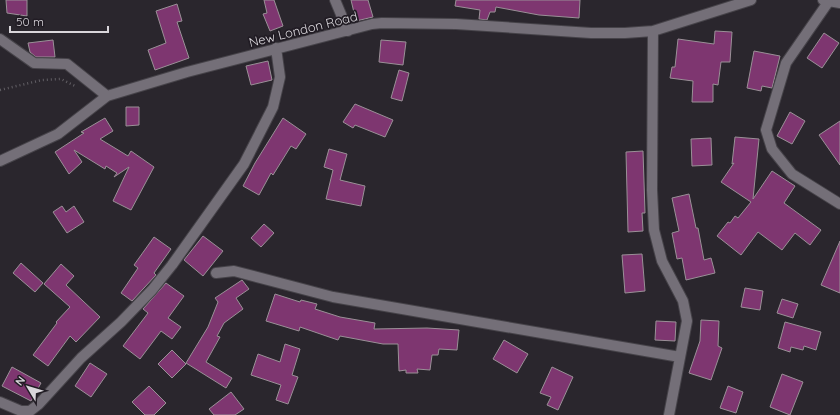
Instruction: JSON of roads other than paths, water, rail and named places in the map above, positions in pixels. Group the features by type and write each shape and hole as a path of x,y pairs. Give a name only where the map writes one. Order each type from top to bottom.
{"street":[{"path":"335,0 348,31"},
{"name":"New London Road","path":"0,162 58,134 107,96 276,48 382,23 456,24 591,33 625,33 653,31 750,0"},
{"path":"840,3 826,0 786,63 766,130 772,149 792,174 840,204"},
{"path":"653,31 652,190 654,230 662,260 683,301 687,321 669,415"},
{"path":"0,39 34,63 67,64 107,96"},
{"path":"0,402 30,413 81,358 152,290 172,265 244,164 274,101 280,77 276,48"},
{"path":"216,273 234,271 333,297 680,357"}]}
